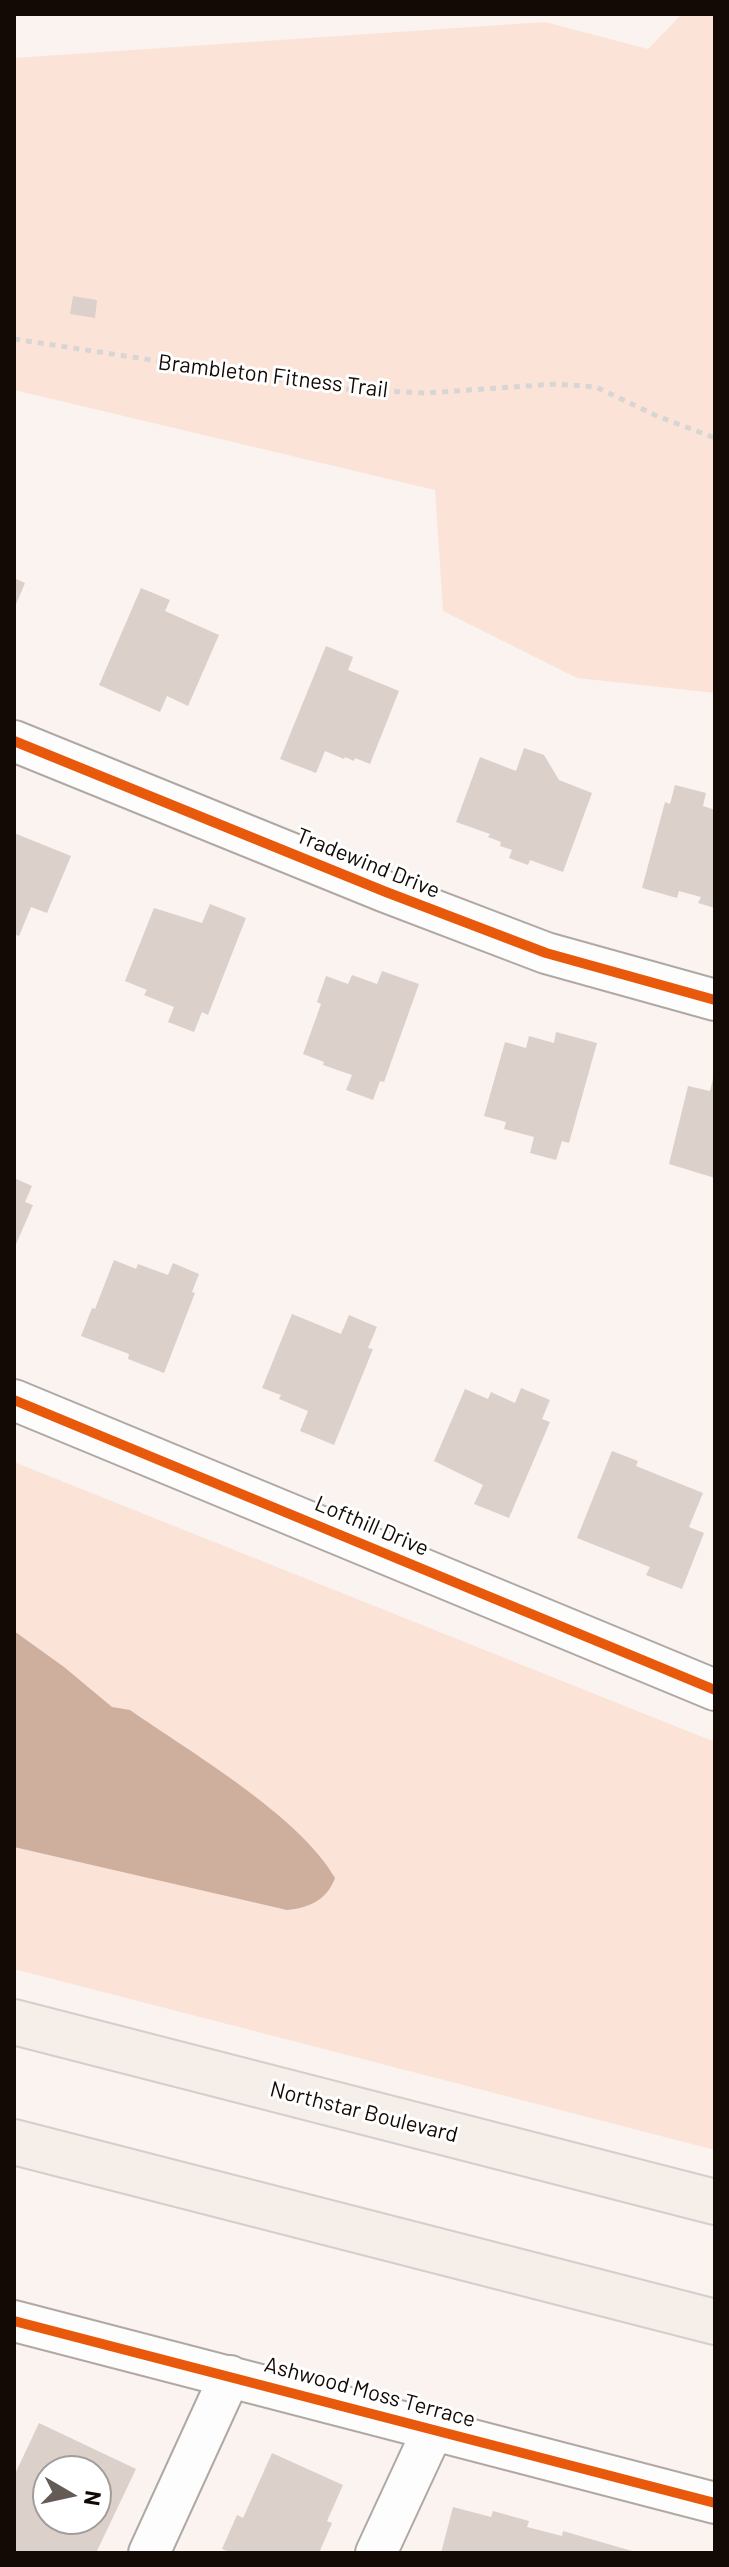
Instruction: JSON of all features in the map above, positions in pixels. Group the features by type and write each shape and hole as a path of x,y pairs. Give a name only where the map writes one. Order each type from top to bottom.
{"main road":[{"name":"Northstar Boulevard","path":"14,2022 715,2202"},
{"path":"14,2142 715,2322"}],"street":[{"name":"Tradewind Drive","path":"14,741 386,892 546,953 715,1000"},
{"name":"Lofthill Drive","path":"14,1400 715,1690"},
{"name":"Ashwood Moss Terrace","path":"14,2321 715,2503"},
{"path":"149,2553 230,2376"},
{"path":"376,2553 433,2430"}],"shaded area":[{"path":"682,14 715,14 715,693 577,678 443,611 435,490 14,390 14,58 545,22 648,49"},
{"path":"14,1462 715,1742 715,2150 14,1969"},
{"path":"14,1631 112,1707 130,1710 271,1809 319,1855 335,1878 332,1886 310,1905 287,1910 14,1847"}],"building":[{"path":"73,296 97,300 95,318 70,314"},
{"path":"14,578 25,583 14,609"},
{"path":"141,588 170,600 165,611 219,635 188,706 167,696 160,712 99,685"},
{"path":"326,646 353,657 348,670 399,691 370,764 355,758 354,761 344,759 325,751 316,773 280,759"},
{"path":"524,748 544,755 559,780 592,793 563,872 530,860 528,865 509,858 512,850 500,846 501,842 488,837 490,834 456,822 480,757 516,771"},
{"path":"675,785 706,793 703,806 715,810 715,908 698,903 701,897 679,891 677,898 642,888 665,802 670,804"},
{"path":"14,833 71,856 47,913 31,907 19,936 14,934"},
{"path":"210,904 246,918 208,1015 202,1012 194,1032 168,1022 174,1007 144,995 147,990 125,981 154,908 202,923"},
{"path":"382,971 419,984 384,1082 380,1081 373,1100 346,1090 352,1075 303,1054 321,1004 317,1002 326,976 348,984 352,975 377,984"},
{"path":"556,1032 597,1043 569,1143 562,1141 556,1160 530,1153 534,1137 504,1129 506,1122 484,1116 505,1042 526,1048 529,1036 554,1043"},
{"path":"714,1074 715,1178 669,1164 688,1086 710,1091"},
{"path":"14,1178 32,1186 25,1202 33,1205 14,1249"},
{"path":"114,1260 136,1269 138,1264 168,1275 173,1263 199,1274 192,1292 195,1293 164,1373 128,1359 129,1354 81,1336"},
{"path":"292,1314 341,1334 349,1315 377,1327 368,1348 373,1349 334,1445 300,1431 308,1411 262,1388"},
{"path":"521,1388 550,1400 542,1419 550,1422 509,1518 474,1504 483,1485 434,1461 465,1389 488,1399 491,1392 515,1403"},
{"path":"612,1451 638,1461 636,1466 703,1493 689,1527 704,1533 682,1589 646,1575 650,1567 577,1538"},
{"path":"39,2423 106,2455 32,2455 32,2535 105,2535 96,2553 14,2553 14,2476"},
{"path":"272,2453 343,2485 327,2521 332,2523 319,2553 226,2553 222,2549 237,2515 243,2518"},
{"path":"112,2458 136,2469 112,2519"},
{"path":"453,2507 491,2517 493,2511 529,2521 527,2527 562,2536 563,2531 639,2553 441,2553"}],"cycle path":[{"path":"14,741 386,892 546,953 715,1000"},
{"path":"14,1400 715,1690"},
{"path":"14,2321 715,2503"}]}
